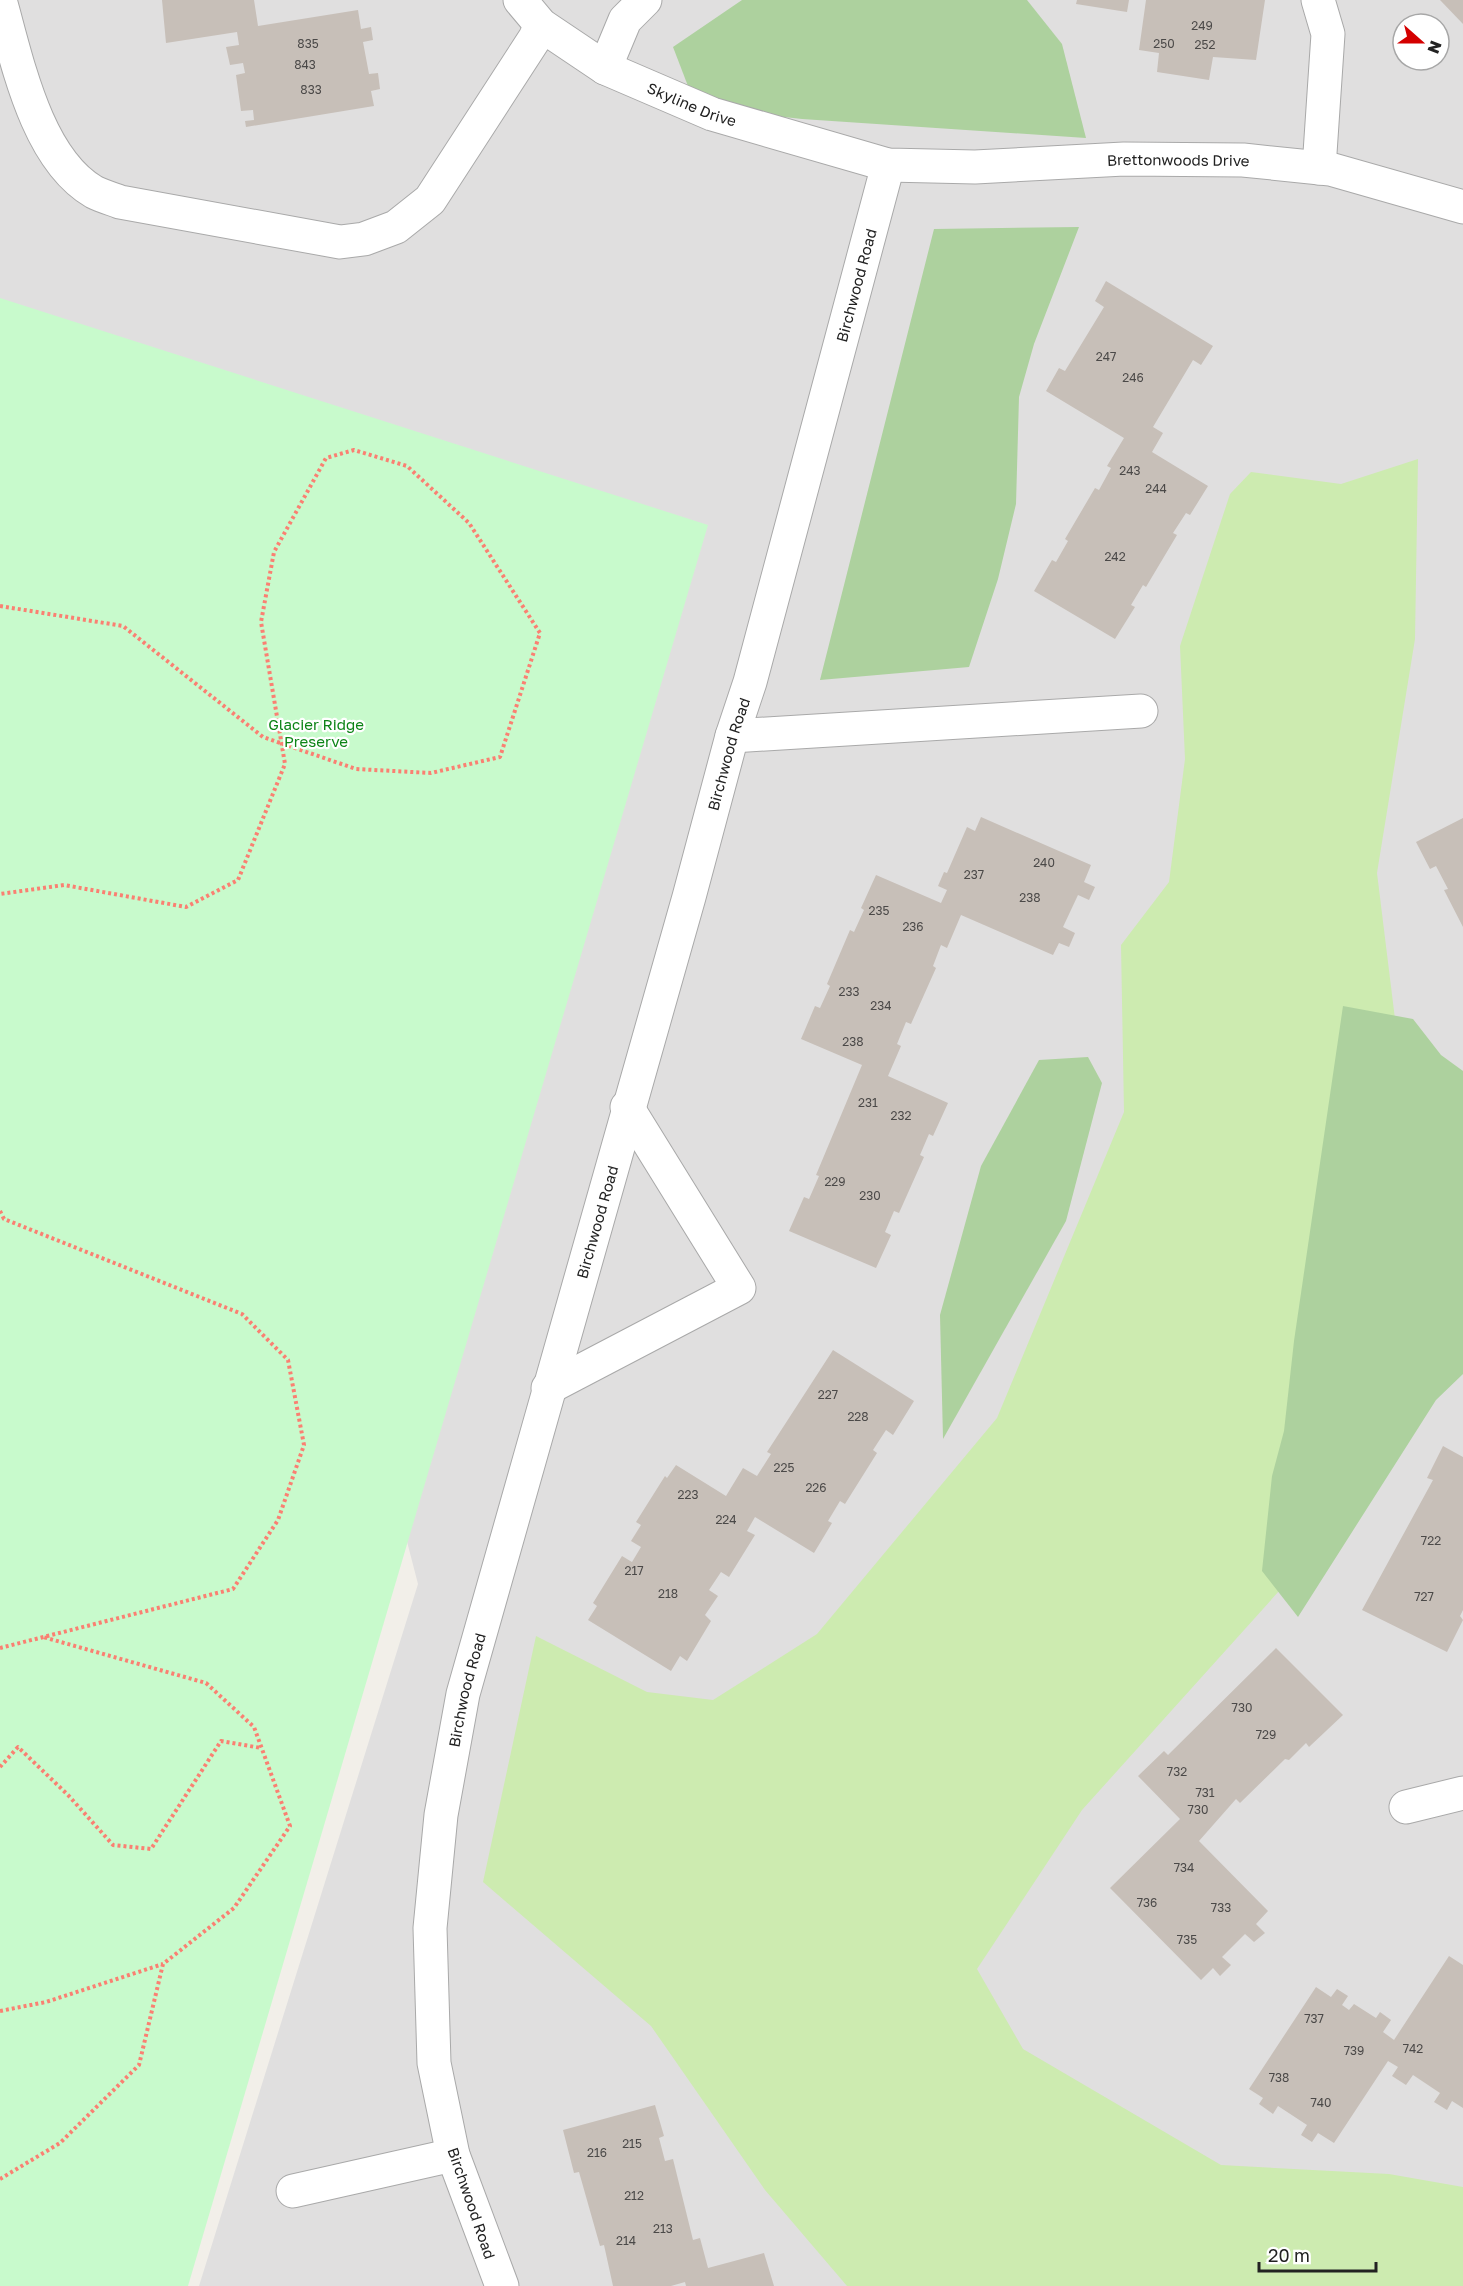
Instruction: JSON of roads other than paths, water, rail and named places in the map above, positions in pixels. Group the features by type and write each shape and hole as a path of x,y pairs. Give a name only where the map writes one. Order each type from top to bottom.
{"street":[{"path":"0,0 28,102 63,165 93,191 120,202 340,242 364,239 396,227 430,200 535,39 541,25"},
{"name":"Skyline Drive","path":"520,0 541,25 605,68 712,114 888,165"},
{"path":"605,68 625,20 645,0"},
{"path":"1318,0 1328,34 1318,168"},
{"name":"Brettonwoods Drive","path":"888,165 975,166 1124,159 1231,160 1318,168 1463,207"},
{"name":"Birchwood Road","path":"502,2286 453,2155 434,2063 430,1928 441,1815 463,1694 627,1107 689,897 732,736 750,682 888,165"},
{"path":"732,736 1141,711"},
{"path":"548,1388 739,1288 627,1107"},
{"path":"1406,1807 1463,1793"},
{"path":"293,2191 453,2155"}],"park label":[{"name":"Glacier Ridge Preserve","path":"316,732"}]}
